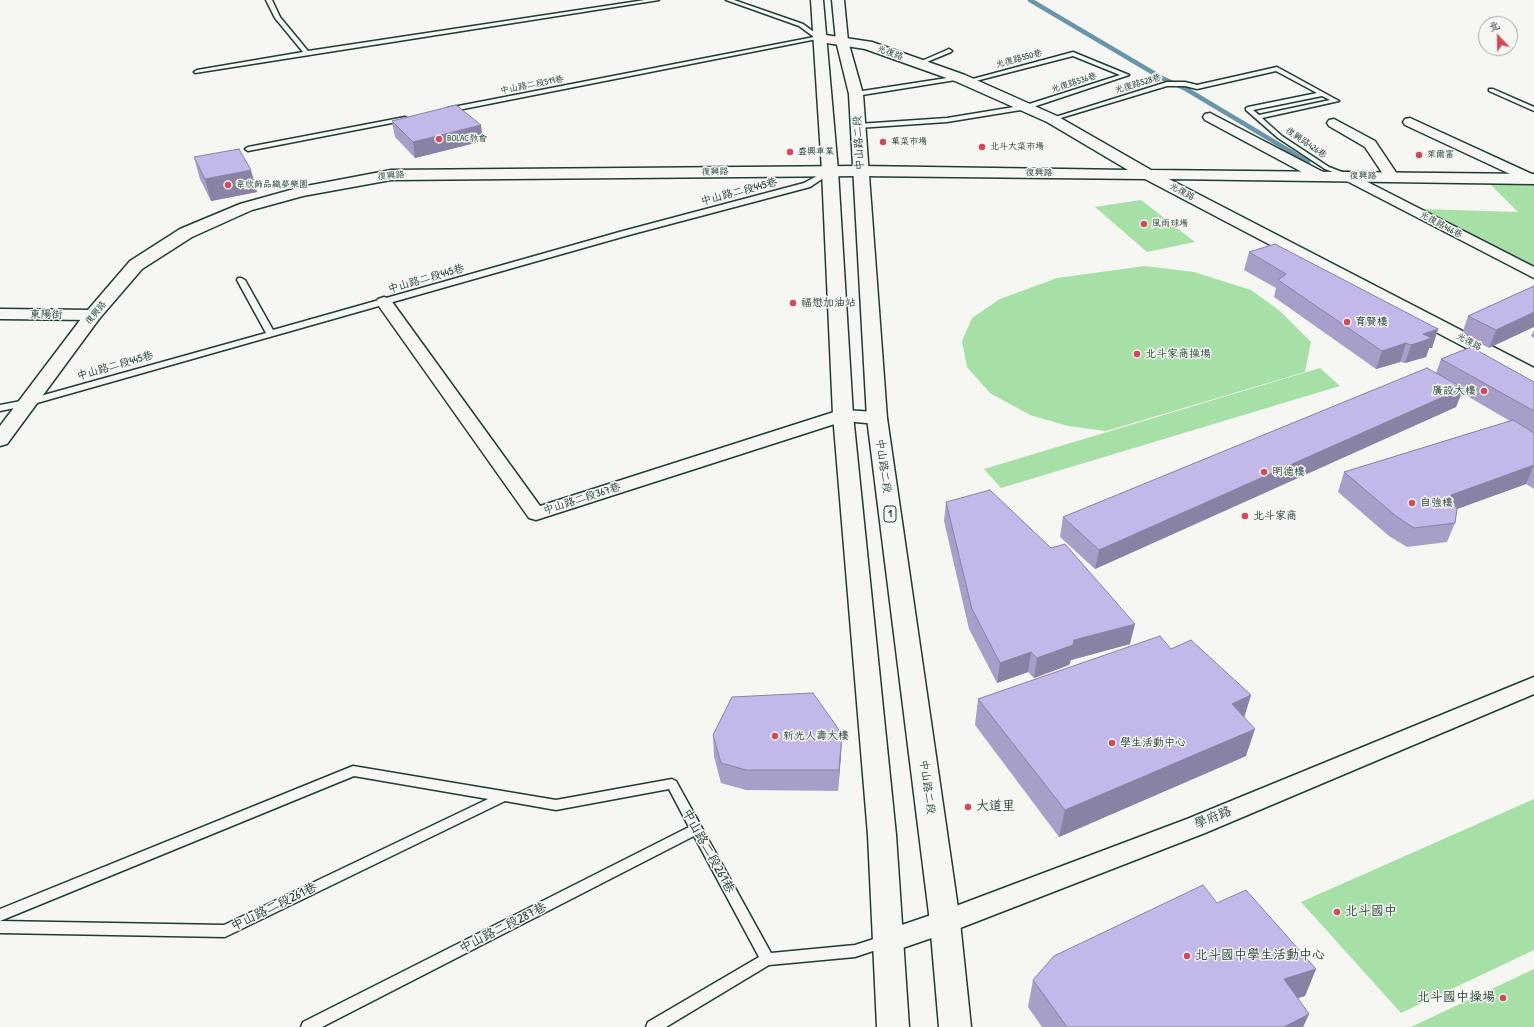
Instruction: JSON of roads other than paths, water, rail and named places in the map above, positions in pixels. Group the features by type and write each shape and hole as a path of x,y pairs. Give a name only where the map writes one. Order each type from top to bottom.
{"main road":[{"path":"817,0 830,171 843,415 882,834 893,1027"},
{"name":"中山路二段","path":"838,0 842,41 856,94 877,418 945,922 955,1027"},
{"name":"光復路","path":"819,38 867,44 964,79 1027,107 1052,119 1149,175 1534,376"},
{"name":"復興路","path":"0,440 93,315 136,265 186,233 246,207 301,192 391,175 860,171 1532,178"}],"street":[{"path":"1210,117 1320,176"},
{"path":"1410,122 1532,178"},
{"path":"1334,123 1370,144 1392,177"},
{"name":"光復路466巷","path":"1348,176 1534,273"},
{"name":"中山路二段367巷","path":"384,302 536,514 843,415 877,418"},
{"name":"東陽街","path":"0,314 93,315"},
{"name":"學府路","path":"888,941 945,922 1196,826 1534,685"}],"lane":[{"path":"269,0 277,17 307,53"},
{"path":"198,72 307,53 656,0"},
{"path":"729,0 801,25 819,38"},
{"name":"中山路二段519巷","path":"444,111 819,38"},
{"path":"920,64 949,51"},
{"name":"光復路550巷","path":"856,94 964,79 1073,54 1126,75"},
{"name":"復興路426巷","path":"1259,117 1336,101 1277,69"},
{"name":"光復路528巷","path":"1052,119 1167,84 1185,84 1196,87 1277,69"},
{"name":"光復路536巷","path":"858,126 947,120 1027,107 1126,75"},
{"path":"1491,90 1534,109"},
{"name":"復興路426巷","path":"1324,94 1248,109 1280,136 1327,168 1348,176"},
{"path":"248,149 412,117"},
{"name":"中山路二段445巷","path":"0,408 27,402 271,334 626,233 807,185 830,171"},
{"path":"241,280 271,334"},
{"name":"中山路二段261巷","path":"0,915 353,771 556,805 672,784 767,959"},
{"name":"中山路二段261巷","path":"0,927 225,931 505,796"},
{"name":"中山路二段287巷","path":"308,1027 697,829"},
{"path":"653,1027 767,959 855,951 888,941"}],"waterway":[{"path":"1030,0 1162,78 1186,89 1308,162"}],"place":[{"name":"BOLAC教會","path":"439,139"},
{"name":"菓菜市場","path":"883,142"},
{"name":"北斗大菜市場","path":"982,147"},
{"name":"盛興車業","path":"790,152"},
{"name":"萊爾富","path":"1419,155"},
{"name":"韋欣飾品織夢樂園","path":"228,185"},
{"name":"風雨球場","path":"1144,224"},
{"name":"福懋加油站","path":"793,303"},
{"name":"育賢樓","path":"1347,322"},
{"name":"北斗家商操場","path":"1137,354"},
{"name":"廣設大樓","path":"1484,391"},
{"name":"明德樓","path":"1264,472"},
{"name":"自強樓","path":"1412,503"},
{"name":"北斗家商","path":"1245,516"},
{"name":"新光人壽大樓","path":"775,736"},
{"name":"學生活動中心","path":"1112,743"},
{"name":"大道里","path":"968,807"},
{"name":"北斗國中","path":"1337,912"},
{"name":"北斗國中學生活動中心","path":"1187,956"},
{"name":"北斗國中操場","path":"1503,998"}]}
